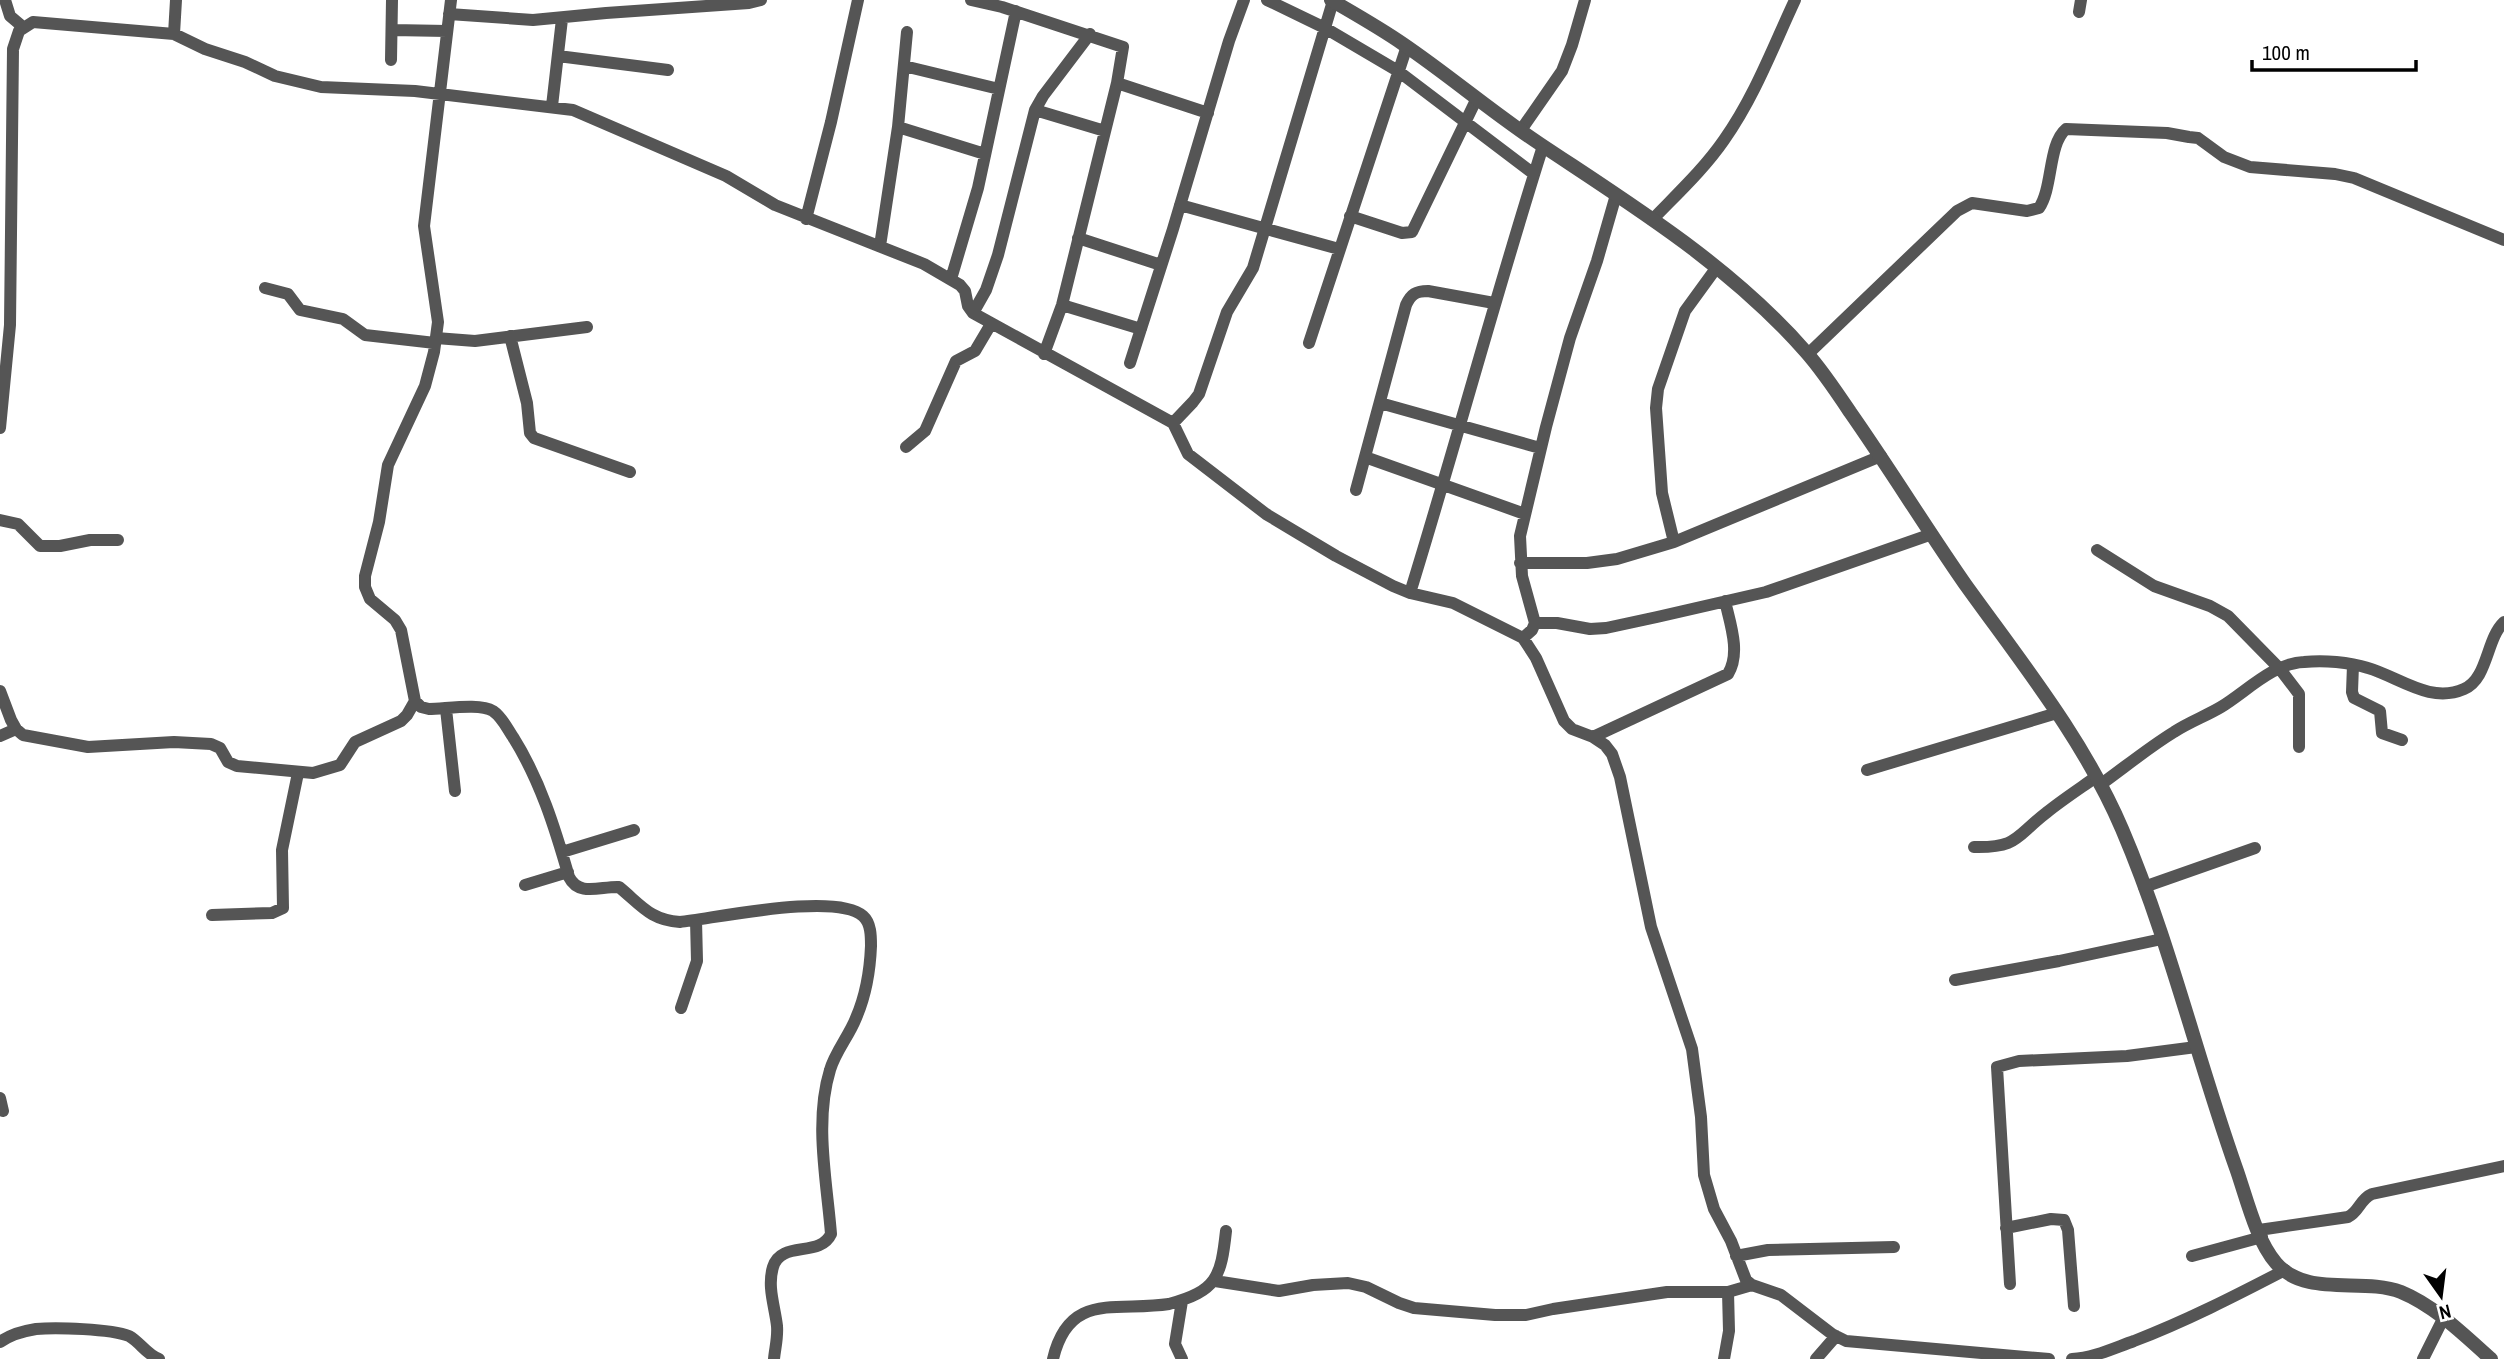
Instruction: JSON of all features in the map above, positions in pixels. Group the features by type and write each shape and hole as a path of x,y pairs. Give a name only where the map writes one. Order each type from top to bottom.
{"street":[{"path":"5,0 10,16 23,27"},
{"path":"174,34 176,0"},
{"path":"391,60 393,0"},
{"path":"451,0 424,226 438,322 425,386 388,465 365,587 370,599 395,620 401,630 407,649 415,701 421,707 481,707 492,711 503,721 534,773 552,818 572,884 580,889 619,887 652,916 664,921 696,920 826,905 851,910 863,916 869,924 870,965 865,993 856,1019 830,1069 826,1088 824,1151 831,1234 828,1241 820,1245 786,1252 778,1257 771,1282 777,1337 774,1359"},
{"path":"449,14 533,20 562,19 761,0"},
{"path":"806,219 858,0"},
{"path":"1130,363 1244,0"},
{"path":"1267,0 1325,28 1398,71 1534,174"},
{"path":"1521,130 1562,71 1585,0"},
{"path":"1652,220 1707,163 1726,137 1766,67 1795,0"},
{"path":"976,1 1090,34 1123,47 1117,83 1062,305 1044,354"},
{"path":"1172,423 1199,394 1227,312 1253,268 1332,1 1407,46 1543,146 1717,267 1808,354 2057,713 2098,781 2123,831 2144,887 2221,1126 2260,1233 2273,1259 2285,1270 2314,1283 2360,1284 2396,1290 2421,1303 2491,1359"},
{"path":"951,279 978,188 1016,11"},
{"path":"552,106 562,19"},
{"path":"0,428 10,316 13,49 16,36 23,27 33,22 174,34 275,76 304,84 440,94 573,110 726,176 775,205 880,246 951,279 965,291 968,306 973,313 1172,423 1188,454 1266,514 1336,556 1410,593 1453,603 1523,638 1536,658 1564,721 1572,729 1605,745 1612,754 1620,777 1651,927 1692,1049 1699,1088 1704,1175 1708,1192 1746,1280 1752,1285 1781,1295 1846,1341 1941,1355 2049,1359"},
{"path":"392,30 447,32"},
{"path":"880,246 898,127 907,32"},
{"path":"973,313 998,255 1035,110 1090,34"},
{"path":"1309,343 1407,46"},
{"path":"558,56 668,70"},
{"path":"904,66 999,89"},
{"path":"1117,83 1208,113"},
{"path":"1350,216 1402,233 1412,232 1477,97"},
{"path":"1035,110 1105,131"},
{"path":"898,127 985,154"},
{"path":"1808,354 1957,211 1972,203 2027,211 2039,208 2045,196 2059,139 2066,130 2167,133 2198,138 2224,157 2250,167 2354,178 2504,240"},
{"path":"1410,593 1444,485 1494,303 1543,146"},
{"path":"1523,638 1535,623 1520,563 1520,536 1540,448 1570,338 1597,261 1616,195"},
{"path":"1180,205 1339,249"},
{"path":"1079,238 1161,265"},
{"path":"1674,542 1662,493 1656,408 1658,388 1685,311 1717,267"},
{"path":"265,288 288,294 300,310 343,319 365,335 435,341 475,341 587,327"},
{"path":"1356,490 1410,296 1417,291 1428,291 1494,303"},
{"path":"1062,305 1141,329"},
{"path":"906,447 925,431 956,361 975,351 991,324"},
{"path":"510,336 527,402 530,433 534,438 630,472"},
{"path":"1380,403 1540,448"},
{"path":"1520,563 1587,564 1617,559 1674,542 1881,456"},
{"path":"1365,457 1525,514"},
{"path":"0,520 18,524 40,545 48,547 90,540 118,540"},
{"path":"1535,623 1557,623 1590,629 1606,628 1766,592 1932,534"},
{"path":"2097,550 2154,586 2219,610 2280,669 2301,697 2299,747"},
{"path":"1593,737 1728,674 1735,656 1725,601"},
{"path":"1974,847 2000,847 2014,842 2046,813 2175,731 2223,706 2280,669 2300,662 2353,665 2368,668 2427,691 2456,692 2470,686 2476,679 2497,631 2504,622"},
{"path":"2353,665 2354,698 2380,712 2382,733 2402,740"},
{"path":"0,691 16,729 33,738 88,747 174,742 211,744 220,748 228,762 237,766 298,773 313,773 340,765 355,742 401,721 415,701"},
{"path":"446,709 455,791"},
{"path":"1867,770 2057,713"},
{"path":"0,736 16,729"},
{"path":"212,915 272,913 280,912 283,908 282,850 298,773"},
{"path":"562,852 634,830"},
{"path":"2144,887 2255,848"},
{"path":"525,885 568,872"},
{"path":"681,1007 697,961 696,920"},
{"path":"1955,980 2162,939"},
{"path":"2010,1284 1997,1066 2018,1060 2127,1056 2196,1047"},
{"path":"2192,1256 2260,1233 2348,1217 2355,1213 2366,1196 2377,1192 2504,1166"},
{"path":"2006,1228 2051,1219 2064,1220 2068,1230 2074,1306"},
{"path":"1053,1359 1063,1331 1076,1318 1091,1310 1151,1307 1182,1301 1211,1285 1222,1268 1226,1231"},
{"path":"1737,1256 1768,1250 1895,1247"},
{"path":"2072,1359 2096,1355 2151,1334 2216,1306 2285,1270"},
{"path":"1214,1280 1279,1291 1314,1284 1348,1283 1366,1287 1414,1308 1494,1315 1526,1315 1667,1292 1728,1292 1752,1285"},
{"path":"1724,1359 1729,1331 1728,1292"},
{"path":"1182,1301 1175,1344 1182,1359"},
{"path":"2423,1359 2443,1319"},
{"path":"0,1342 10,1335 35,1329 105,1332 133,1338 153,1357 159,1359"},
{"path":"1816,1359 1836,1336"}]}
